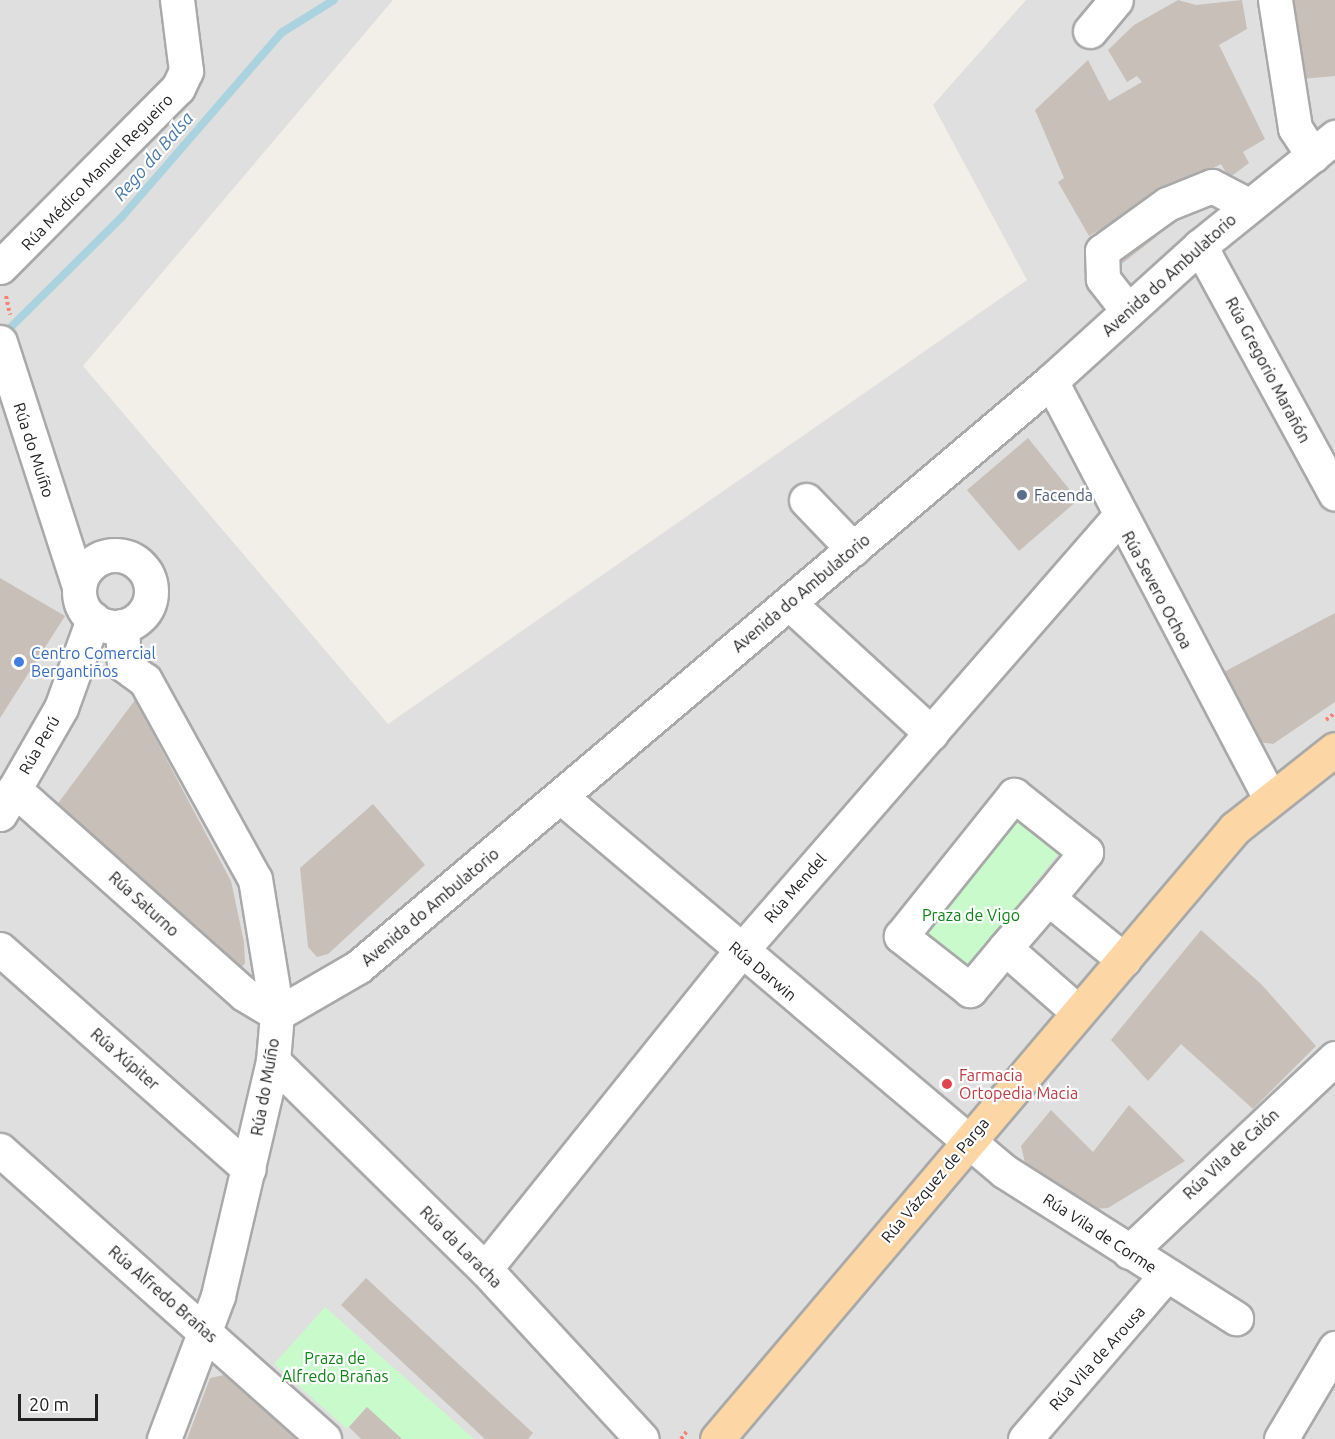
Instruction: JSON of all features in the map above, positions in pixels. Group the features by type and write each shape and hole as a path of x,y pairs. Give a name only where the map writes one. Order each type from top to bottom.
{"main road":[{"name":"Rúa Vázquez de Parga","path":"717,1439 1078,1012 1269,796 1335,749"}],"street":[{"name":"Rúa Médico Manuel Regueiro","path":"0,267 178,88 186,71 177,0"},
{"path":"1090,31 1116,0"},
{"name":"Avenida do Ambulatorio","path":"277,1014 358,967 1051,381 1248,205 1324,146 1295,128 1275,0"},
{"path":"1128,311 1103,279 1102,251 1167,204 1212,186 1248,205"},
{"name":"Rúa Gregorio Marañón","path":"1200,246 1335,494"},
{"name":"Rúa do Muíño","path":"4,356 80,587 116,622 134,672 255,879 277,1014 273,1061 208,1333 164,1439"},
{"name":"Rúa Severo Ochoa","path":"1051,381 1118,518 1269,796"},
{"path":"806,500 853,549"},
{"name":"Rúa Mendel","path":"485,1269 740,952 1118,518"},
{"name":"Rúa do Muíño","path":"60,528 112,555 135,561 149,579 150,600 116,622"},
{"path":"80,587 90,565 112,555"},
{"path":"789,603 931,733"},
{"name":"Rúa Perú","path":"61,708 79,681 105,650 116,622"},
{"name":"Rúa Perú","path":"7,802 61,708 116,622"},
{"name":"Rúa Perú","path":"79,681 111,665 134,672"},
{"path":"1014,795 1086,852 1048,898 970,990 901,936 1014,795"},
{"name":"Rúa Darwin","path":"561,797 740,952 968,1141"},
{"name":"Rúa Saturno","path":"7,802 244,994 277,1014"},
{"path":"1048,898 1124,960"},
{"path":"1005,948 1078,1012"},
{"name":"Rúa Xúpiter","path":"0,949 249,1169"},
{"name":"Rúa Vila de Caión","path":"1129,1252 1335,1058"},
{"name":"Rúa da Laracha","path":"273,1061 485,1269 642,1439"},
{"name":"Rúa Vila de Corme","path":"968,1141 1129,1252 1236,1318"},
{"name":"Rúa Alfredo Brañas","path":"0,1150 208,1333 324,1439"},
{"name":"Rúa Vila de Arousa","path":"1025,1439 1166,1275"},
{"path":"1281,1439 1335,1348"}],"shaded area":[{"path":"0,0 393,0 83,366 388,724 1027,280 933,105 1026,0 1335,0 1335,1439 0,1439"}],"green space":[{"name":"Praza de Vigo","path":"1010,816 1058,854 964,974 915,937"},
{"name":"Praza de Alfredo Brañas","path":"325,1307 474,1439 401,1439 366,1408 347,1429 274,1364"}],"building":[{"path":"1178,0 1196,5 1242,0 1247,29 1219,45 1265,139 1243,152 1249,163 1229,178 1221,164 1139,208 1156,237 1119,266 1101,229 1089,236 1058,182 1064,178 1035,110 1088,60 1109,101 1142,82 1137,76 1127,82 1108,50 1134,25"},
{"path":"1294,0 1335,0 1335,76 1301,79"},
{"name":"Facenda","path":"1028,438 1078,500 1019,551 967,490"},
{"name":"Centro Comercial Bergantiños","path":"0,578 65,616 0,718"},
{"path":"1335,613 1335,702 1273,744 1258,742 1222,673"},
{"path":"135,700 231,881 244,942 245,963 239,971 56,806"},
{"path":"373,804 425,865 328,954 317,957 308,947 300,868"},
{"path":"1201,930 1262,985 1316,1046 1253,1109 1181,1044 1148,1081 1111,1040"},
{"path":"1129,1105 1185,1161 1108,1208 1095,1209 1027,1171 1021,1146 1051,1110 1093,1152"},
{"path":"366,1278 533,1433 528,1439 485,1439 341,1305"},
{"path":"224,1375 296,1439 187,1439 210,1378"},
{"path":"367,1407 402,1439 361,1439 349,1427"}],"waterway":[{"name":"Rego da Balsa","path":"2,336 121,218 281,33 334,0"}],"place":[{"name":"Facenda","path":"1022,495"},
{"name":"Centro Comercial Bergantiños","path":"19,662"},
{"name":"Farmacia Ortopedia Macia","path":"947,1084"}]}
